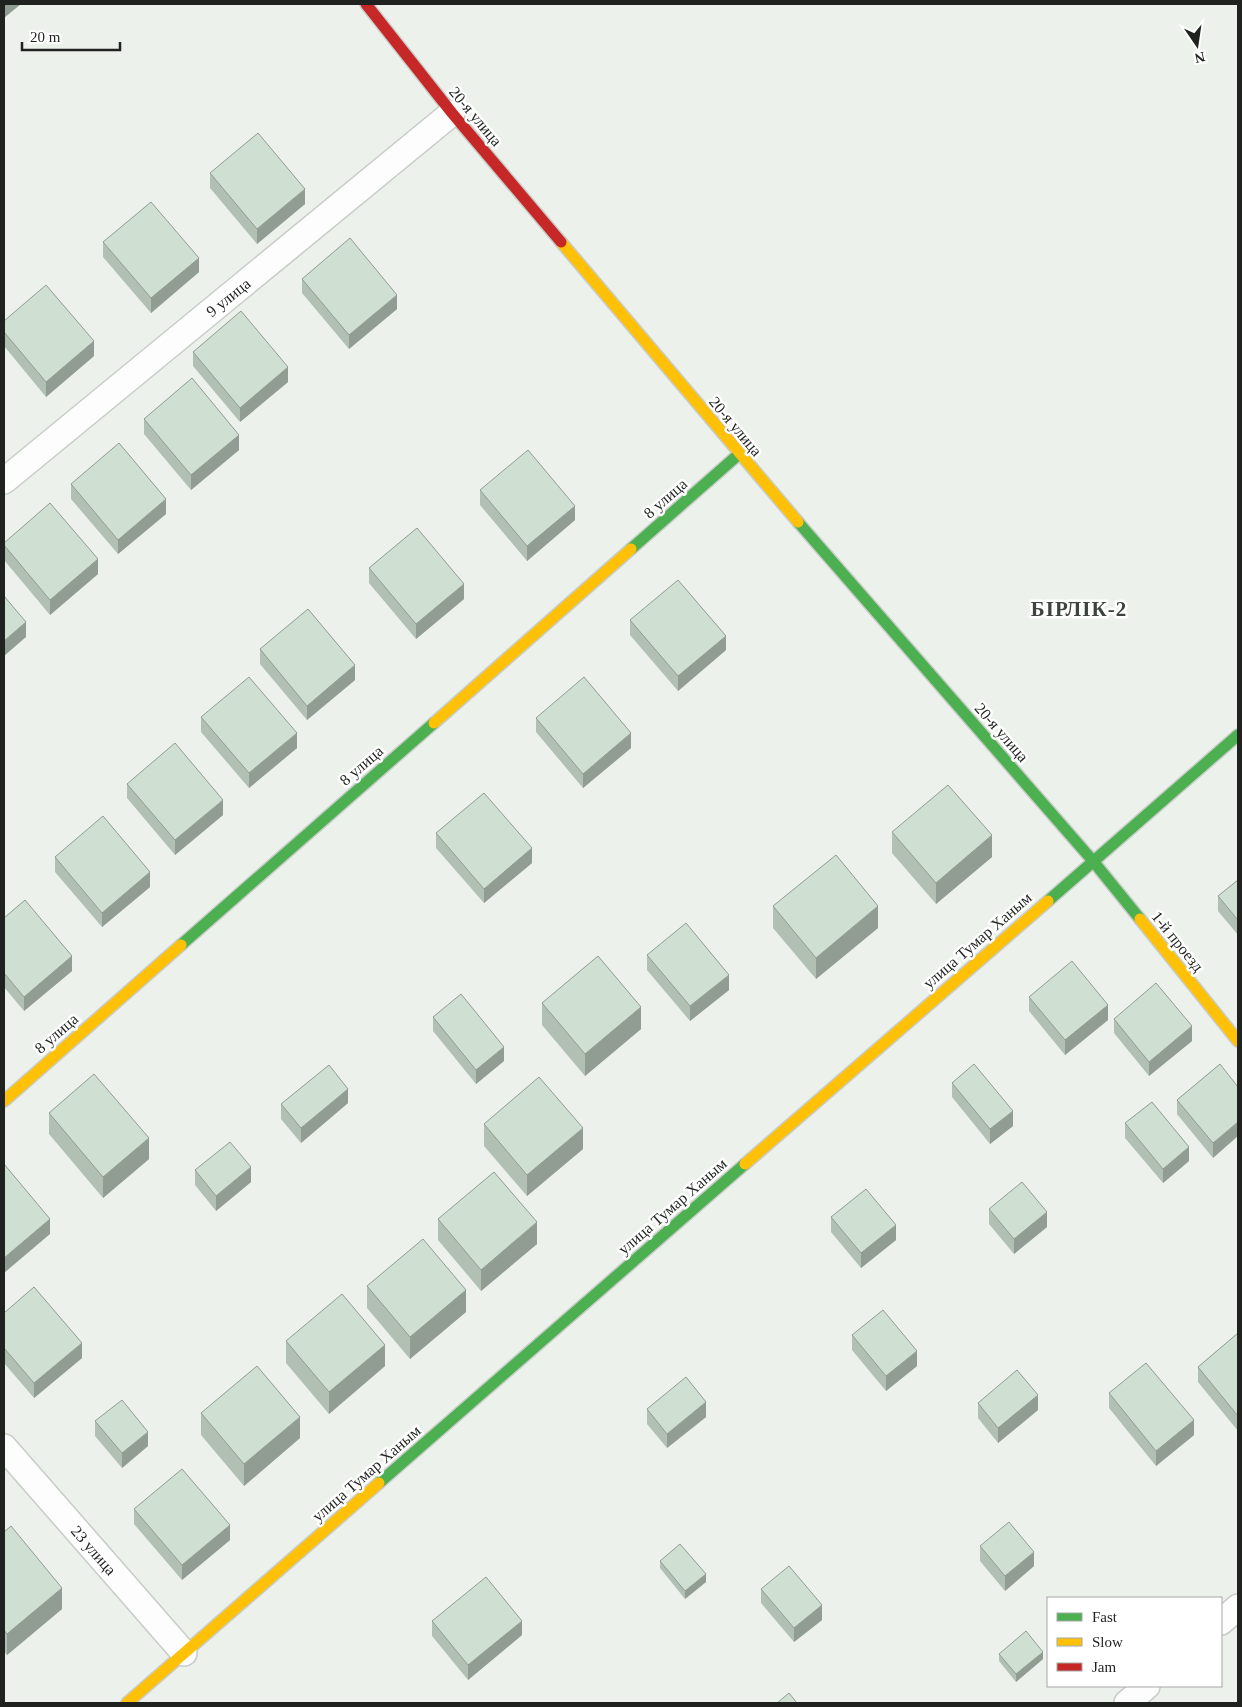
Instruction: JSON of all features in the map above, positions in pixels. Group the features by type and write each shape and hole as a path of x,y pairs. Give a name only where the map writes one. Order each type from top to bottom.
{"street":[{"name":"20-я улица","path":"366,4 452,113 739,454 1092,861"},
{"name":"9 улица","path":"4,481 452,113"},
{"name":"8 улица","path":"4,1101 739,454"},
{"name":"улица Тумар Ханым","path":"127,1703 1238,735"},
{"name":"1-й проезд","path":"1092,861 1238,1041"},
{"name":"23 улица","path":"4,1447 184,1653"},
{"path":"1222,1621 1238,1607"},
{"path":"1127,1703 1146,1687"}],"building":[{"path":"258,133 305,189 257,229 210,173"},
{"path":"151,202 199,258 151,298 103,242"},
{"path":"350,238 397,295 349,335 302,279"},
{"path":"46,285 94,341 46,382 4,332 4,321"},
{"path":"241,311 288,367 240,408 193,352"},
{"path":"192,378 239,435 191,475 144,419"},
{"path":"119,443 166,499 118,540 71,484"},
{"path":"528,450 575,506 527,546 480,490"},
{"path":"50,503 98,559 50,600 4,543"},
{"path":"417,528 464,584 416,624 369,568"},
{"path":"678,580 726,636 678,676 630,620"},
{"path":"4,596 26,622 4,641"},
{"path":"308,609 355,665 307,706 260,649"},
{"path":"249,677 297,733 249,773 201,717"},
{"path":"584,677 631,733 583,774 536,718"},
{"path":"175,743 223,800 175,840 127,784"},
{"path":"948,785 992,835 936,883 892,832"},
{"path":"484,793 532,848 484,889 436,833"},
{"path":"103,816 150,872 102,913 55,857"},
{"path":"836,855 878,906 816,958 773,906"},
{"path":"1238,880 1238,920 1218,896"},
{"path":"25,900 72,956 24,997 4,973 4,918"},
{"path":"686,923 729,975 690,1006 647,955"},
{"path":"598,956 641,1007 585,1054 542,1003"},
{"path":"1072,961 1108,1005 1065,1040 1029,997"},
{"path":"1156,983 1192,1026 1149,1062 1114,1019"},
{"path":"461,994 504,1047 476,1070 433,1017"},
{"path":"974,1064 1013,1111 990,1129 952,1083"},
{"path":"1220,1064 1238,1087 1238,1122 1213,1143 1177,1100"},
{"path":"329,1065 348,1089 301,1128 281,1104"},
{"path":"94,1074 149,1138 103,1177 49,1113"},
{"path":"539,1077 583,1128 527,1175 484,1124"},
{"path":"1152,1102 1189,1147 1163,1169 1125,1123"},
{"path":"230,1142 251,1167 216,1196 195,1170"},
{"path":"4,1164 50,1219 4,1258"},
{"path":"494,1172 537,1222 481,1270 438,1219"},
{"path":"1022,1182 1047,1212 1014,1239 989,1209"},
{"path":"866,1189 896,1225 861,1253 831,1217"},
{"path":"423,1239 466,1290 410,1337 367,1286"},
{"path":"34,1287 82,1343 34,1383 4,1348 4,1313"},
{"path":"342,1294 385,1345 329,1392 286,1341"},
{"path":"883,1310 917,1351 886,1376 852,1335"},
{"path":"1238,1333 1238,1416 1198,1367"},
{"path":"1146,1363 1194,1420 1156,1451 1109,1393"},
{"path":"257,1366 300,1417 244,1464 201,1413"},
{"path":"1017,1370 1038,1395 998,1428 978,1403"},
{"path":"686,1377 706,1402 667,1434 647,1409"},
{"path":"122,1400 148,1432 122,1453 95,1421"},
{"path":"182,1469 230,1525 182,1565 134,1509"},
{"path":"1009,1522 1034,1552 1005,1576 980,1546"},
{"path":"11,1526 62,1588 7,1634 4,1630 4,1532"},
{"path":"680,1544 706,1574 685,1591 660,1561"},
{"path":"789,1566 822,1605 794,1628 761,1589"},
{"path":"486,1577 522,1621 468,1665 432,1621"},
{"path":"1026,1631 1043,1652 1016,1674 999,1654"},
{"path":"789,1693 797,1703 777,1703"}],"traffic: fast":[{"path":"631,549 739,454"},
{"path":"798,522 1093,861 1140,919"},
{"path":"181,945 434,723"},
{"path":"1048,901 1238,735"},
{"path":"379,1483 745,1164"}],"traffic: slow":[{"path":"561,242 798,522"},
{"path":"434,723 631,549"},
{"path":"745,1164 1048,901"},
{"path":"1140,919 1238,1041"},
{"path":"4,1101 181,945"},
{"path":"127,1703 379,1483"}],"traffic: jam":[{"path":"366,4 452,113 561,242"}],"district":[{"name":"БІРЛІК-2","path":"1079,609"}]}
